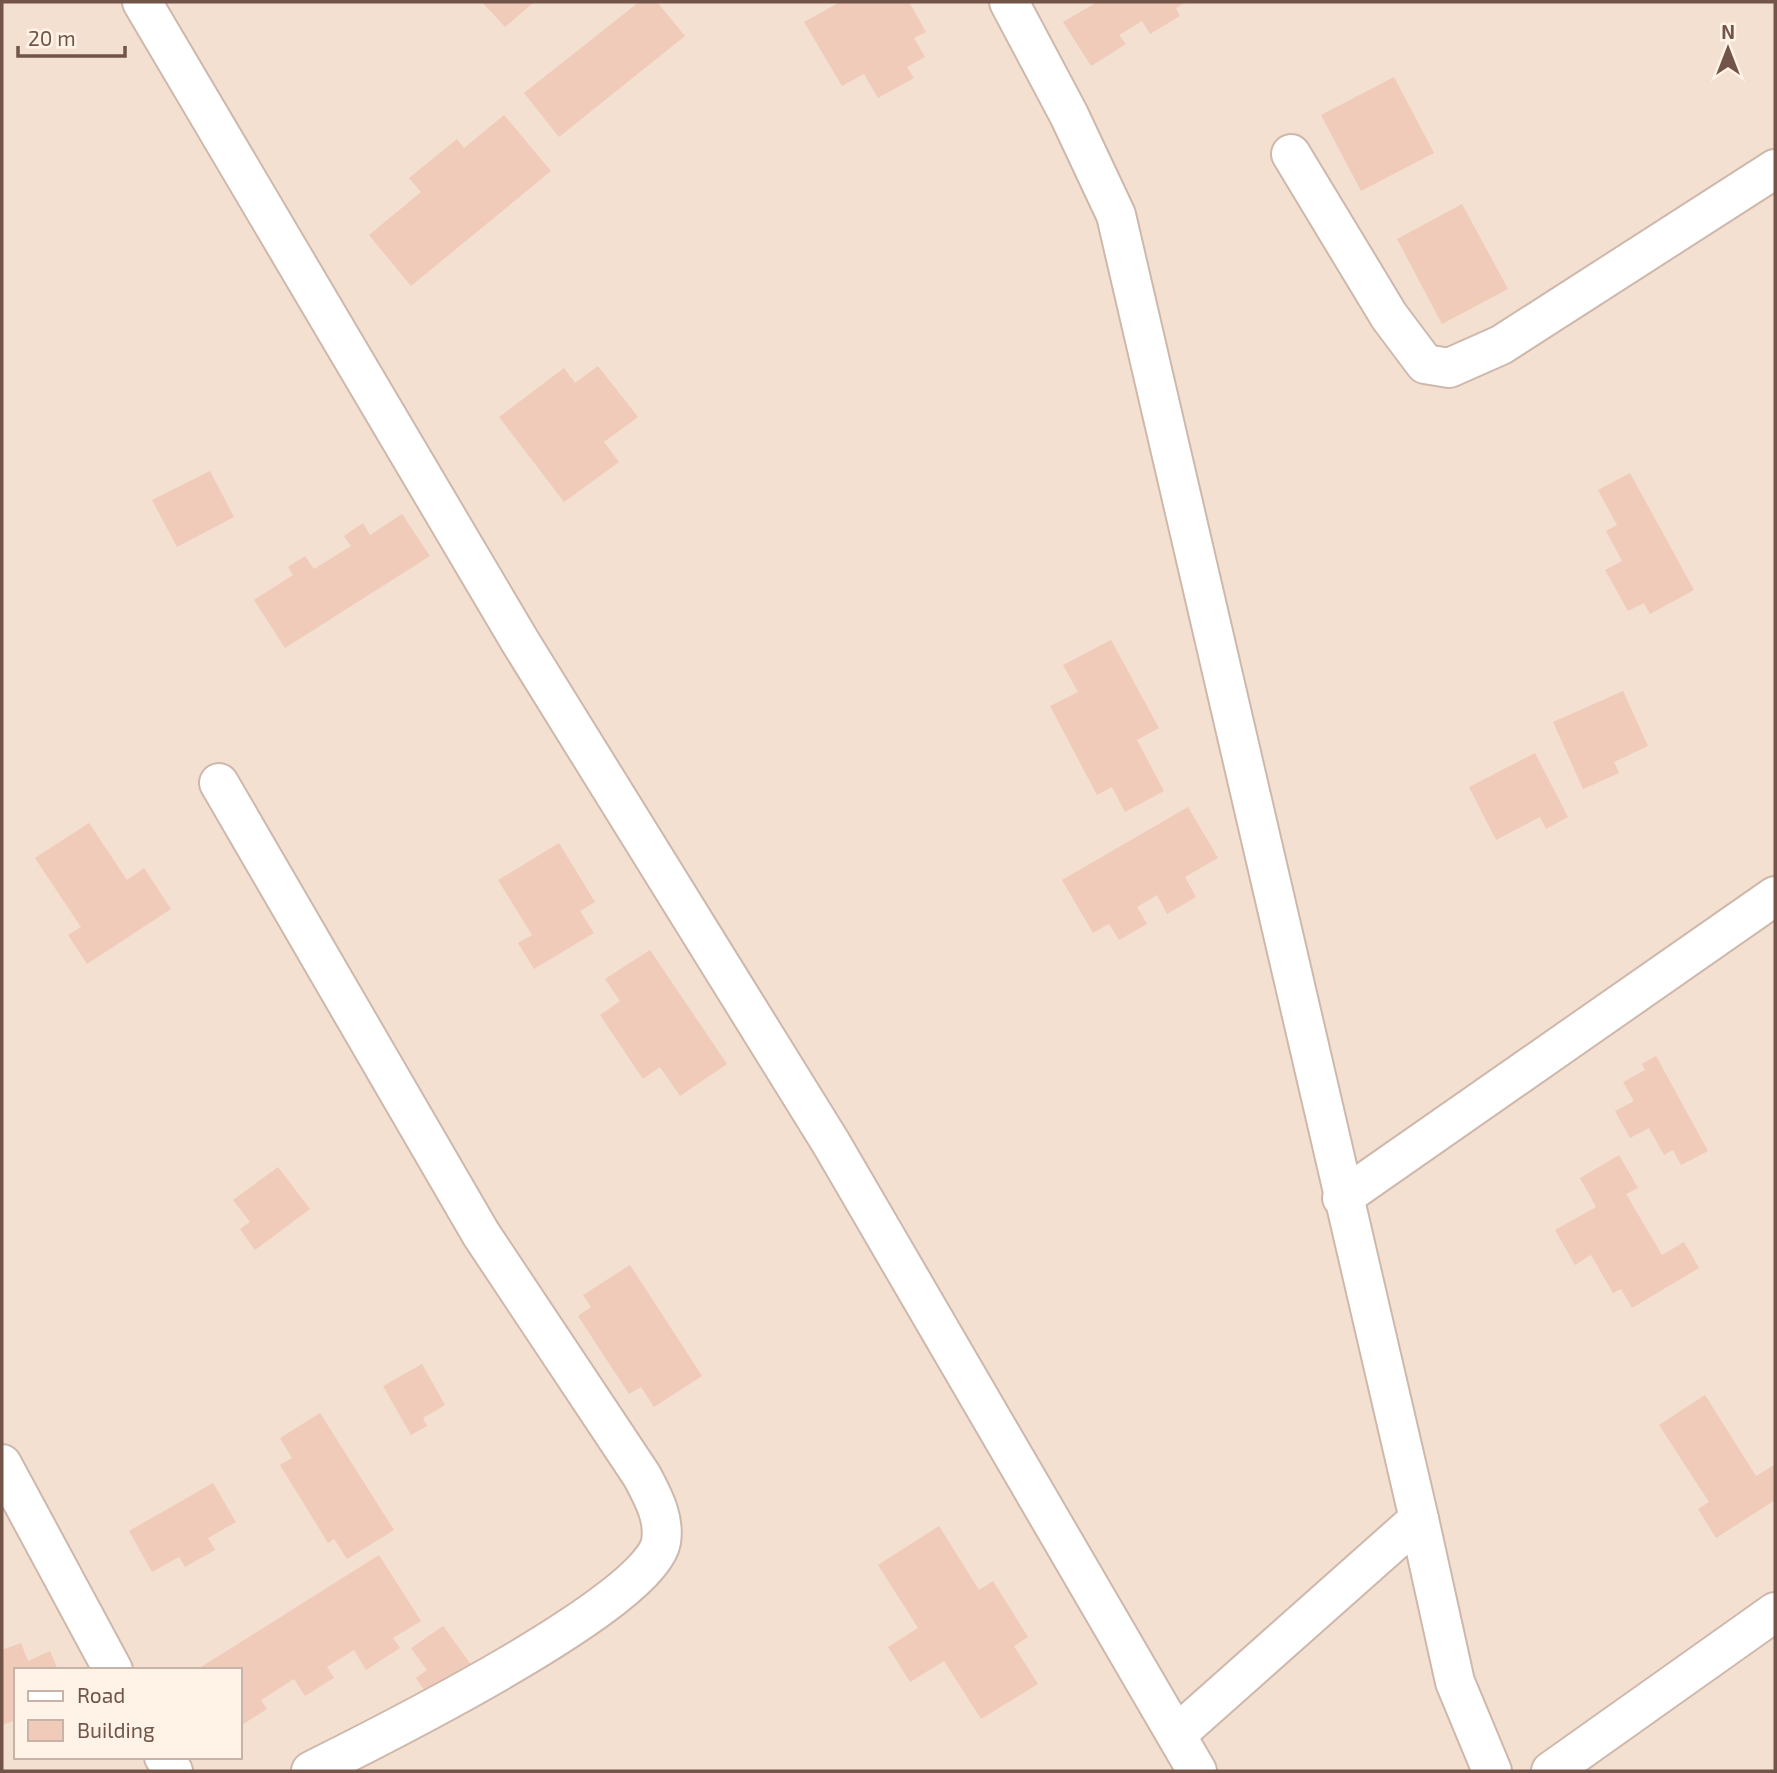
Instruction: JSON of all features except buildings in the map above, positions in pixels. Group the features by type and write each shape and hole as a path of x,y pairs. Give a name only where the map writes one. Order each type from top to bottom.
{"street":[{"path":"142,2 521,643 831,1143 1197,1771"},
{"path":"1009,2 1069,116 1116,215 1455,1682 1492,1771"},
{"path":"1291,154 1389,316 1425,364 1448,368 1502,345 1775,169"},
{"path":"219,783 481,1234 642,1476 659,1508 661,1543 649,1567 579,1623 434,1708 311,1771"},
{"path":"1342,1198 1775,896"},
{"path":"2,1464 112,1668"},
{"path":"1177,1734 1419,1519"},
{"path":"1551,1771 1775,1612"}],"shaded area":[{"path":"2,2 1775,2 1775,1771 2,1771"}]}
